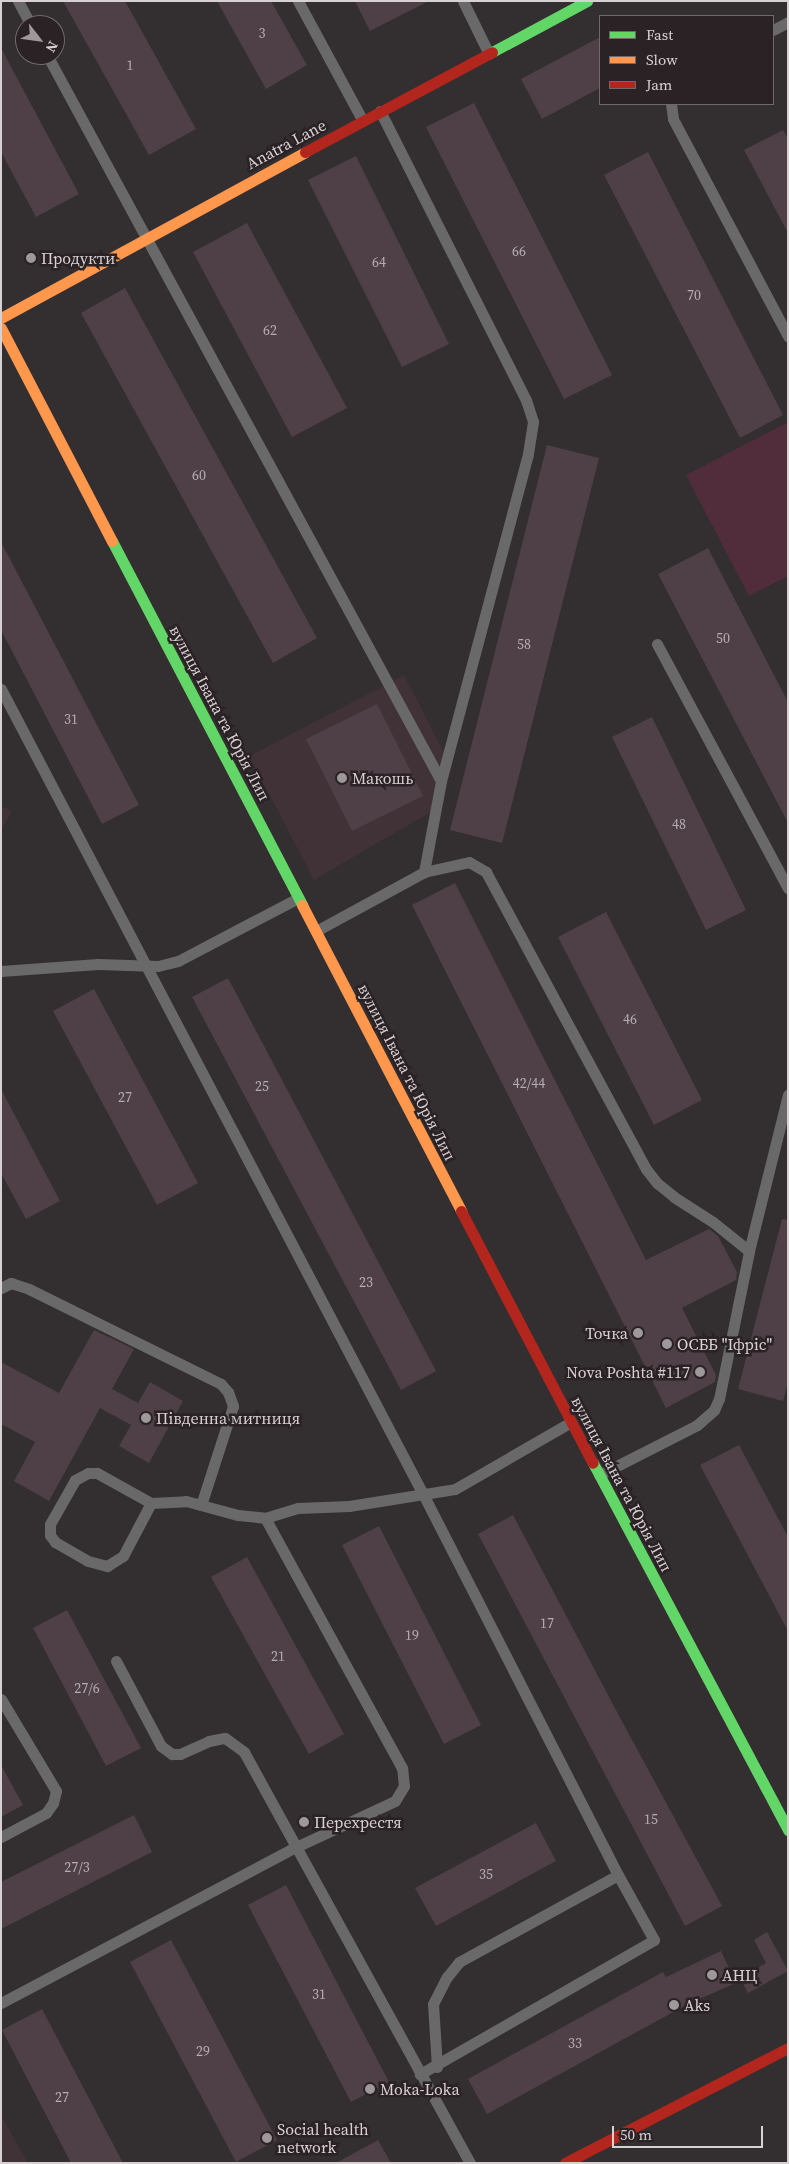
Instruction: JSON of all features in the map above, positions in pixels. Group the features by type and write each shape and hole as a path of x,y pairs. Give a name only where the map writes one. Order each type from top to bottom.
{"street":[{"name":"Anatra Lane","path":"1,318 146,236 587,1"},
{"name":"вулиця Івана та Юрія Лип","path":"1,328 571,1422 788,1830"},
{"path":"565,2163 788,2048"}],"lane":[{"path":"18,1 26,15"},
{"path":"298,1 363,121"},
{"path":"463,1 489,54"},
{"path":"774,29 788,22"},
{"path":"52,65 440,781"},
{"path":"671,105 673,119 788,336"},
{"path":"380,111 526,400 533,422 528,454 440,781 424,872"},
{"path":"657,644 788,888"},
{"path":"1,689 148,966 423,1494 618,1875 654,1940 437,2067 420,2074"},
{"path":"316,931 424,872 469,862 486,872 646,1169 657,1183 674,1197 713,1222 749,1251"},
{"path":"1,971 98,964 158,966 178,961 299,898"},
{"path":"599,1475 697,1425 714,1410 719,1399 749,1251 788,1095"},
{"path":"1,1288 11,1284 29,1289 220,1384 228,1392 233,1406 201,1505"},
{"path":"152,1503 123,1556 107,1566 88,1561 55,1542 50,1535 50,1524 75,1480 88,1473 97,1473 152,1503 186,1501 238,1514 265,1518 298,1508 349,1506 455,1489 571,1422"},
{"path":"1,2003 296,1847 395,1801 404,1786 402,1768 265,1518"},
{"path":"116,1660 161,1746 172,1754 180,1754 209,1741 225,1738 244,1752 470,2163"},
{"path":"1,1699 56,1791 54,1803 46,1813 1,1837"},
{"path":"437,2067 433,2004 447,1977 459,1962 618,1875"}],"shaded area":[{"path":"788,422 788,576 749,596 686,475"},
{"path":"404,675 451,766 443,805 314,880 249,756"},
{"path":"1,806 12,811 1,830"},
{"path":"1,2115 28,2163 1,2163"}],"building":[{"path":"63,1 125,1 196,129 149,155"},
{"path":"217,1 271,1 307,65 266,89"},
{"path":"355,1 429,1 370,31"},
{"path":"599,38 599,89 542,119 521,79"},
{"path":"1,48 79,194 36,217 1,152"},
{"path":"474,103 612,375 564,399 426,127"},
{"path":"783,130 788,139 788,233 744,150"},
{"path":"648,152 783,415 740,438 604,175"},
{"path":"356,156 449,344 402,367 308,180"},
{"path":"247,223 347,408 292,437 193,252"},
{"path":"125,288 317,638 273,663 81,313"},
{"path":"547,445 599,458 502,843 450,830"},
{"path":"1,542 139,805 102,824 1,630"},
{"path":"708,548 788,702 788,823 658,574"},
{"path":"377,704 423,796 352,831 306,739"},
{"path":"652,717 746,910 706,930 612,737"},
{"path":"455,883 646,1260 709,1229 718,1236 737,1272 736,1280 682,1308 716,1375 715,1382 666,1408 412,905"},
{"path":"606,912 702,1100 654,1125 558,937"},
{"path":"228,978 436,1371 401,1390 192,997"},
{"path":"94,989 198,1183 157,1205 53,1011"},
{"path":"1,1089 60,1201 26,1219 1,1173"},
{"path":"782,1219 788,1220 788,1383 783,1401 738,1389"},
{"name":"Південна митниця","path":"94,1330 134,1349 112,1389 138,1403 150,1382 183,1401 149,1463 119,1446 131,1425 100,1408 49,1501 14,1481 35,1442 1,1424 1,1362 59,1393"},
{"path":"739,1445 788,1537 788,1631 700,1465"},
{"path":"513,1515 722,1906 685,1926 478,1534"},
{"path":"379,1526 481,1725 444,1744 342,1545"},
{"path":"247,1557 344,1734 309,1754 211,1577"},
{"path":"67,1610 141,1748 106,1766 33,1628"},
{"path":"1,1765 23,1805 1,1817"},
{"path":"134,1815 152,1852 1,1929 1,1882"},
{"path":"536,1823 556,1861 436,1926 415,1888"},
{"path":"286,1885 389,2082 351,2102 248,1905"},
{"path":"767,1932 788,1971 748,1993 740,1978 766,1963 754,1940"},
{"path":"171,1940 277,2140 236,2162 130,1962"},
{"path":"721,1951 736,1983 688,2004 487,2114 468,2079 663,1972 666,1977"},
{"path":"42,2009 123,2163 71,2163 2,2030"},
{"path":"378,2140 391,2163 336,2163"}],"traffic: fast":[{"path":"492,52 587,1"},
{"path":"112,541 302,905"},
{"path":"593,1463 788,1830"}],"traffic: slow":[{"path":"1,318 305,152"},
{"path":"1,328 112,541"},
{"path":"302,905 461,1211"}],"traffic: jam":[{"path":"305,152 492,52"},
{"path":"461,1211 593,1463"},
{"path":"565,2163 788,2048"}],"place":[{"name":"Продукти","path":"31,258"},
{"name":"Макошь","path":"342,778"},
{"name":"Точка","path":"638,1333"},
{"name":"ОСББ \"Іфріс\"","path":"667,1344"},
{"name":"Nova Poshta #117","path":"700,1372"},
{"name":"Південна митниця","path":"146,1418"},
{"name":"Перехрестя","path":"304,1822"},
{"name":"АНЦ","path":"712,1975"},
{"name":"Aks","path":"674,2005"},
{"name":"Moka-Loka","path":"370,2089"},
{"name":"Social health network","path":"267,2138"}]}
